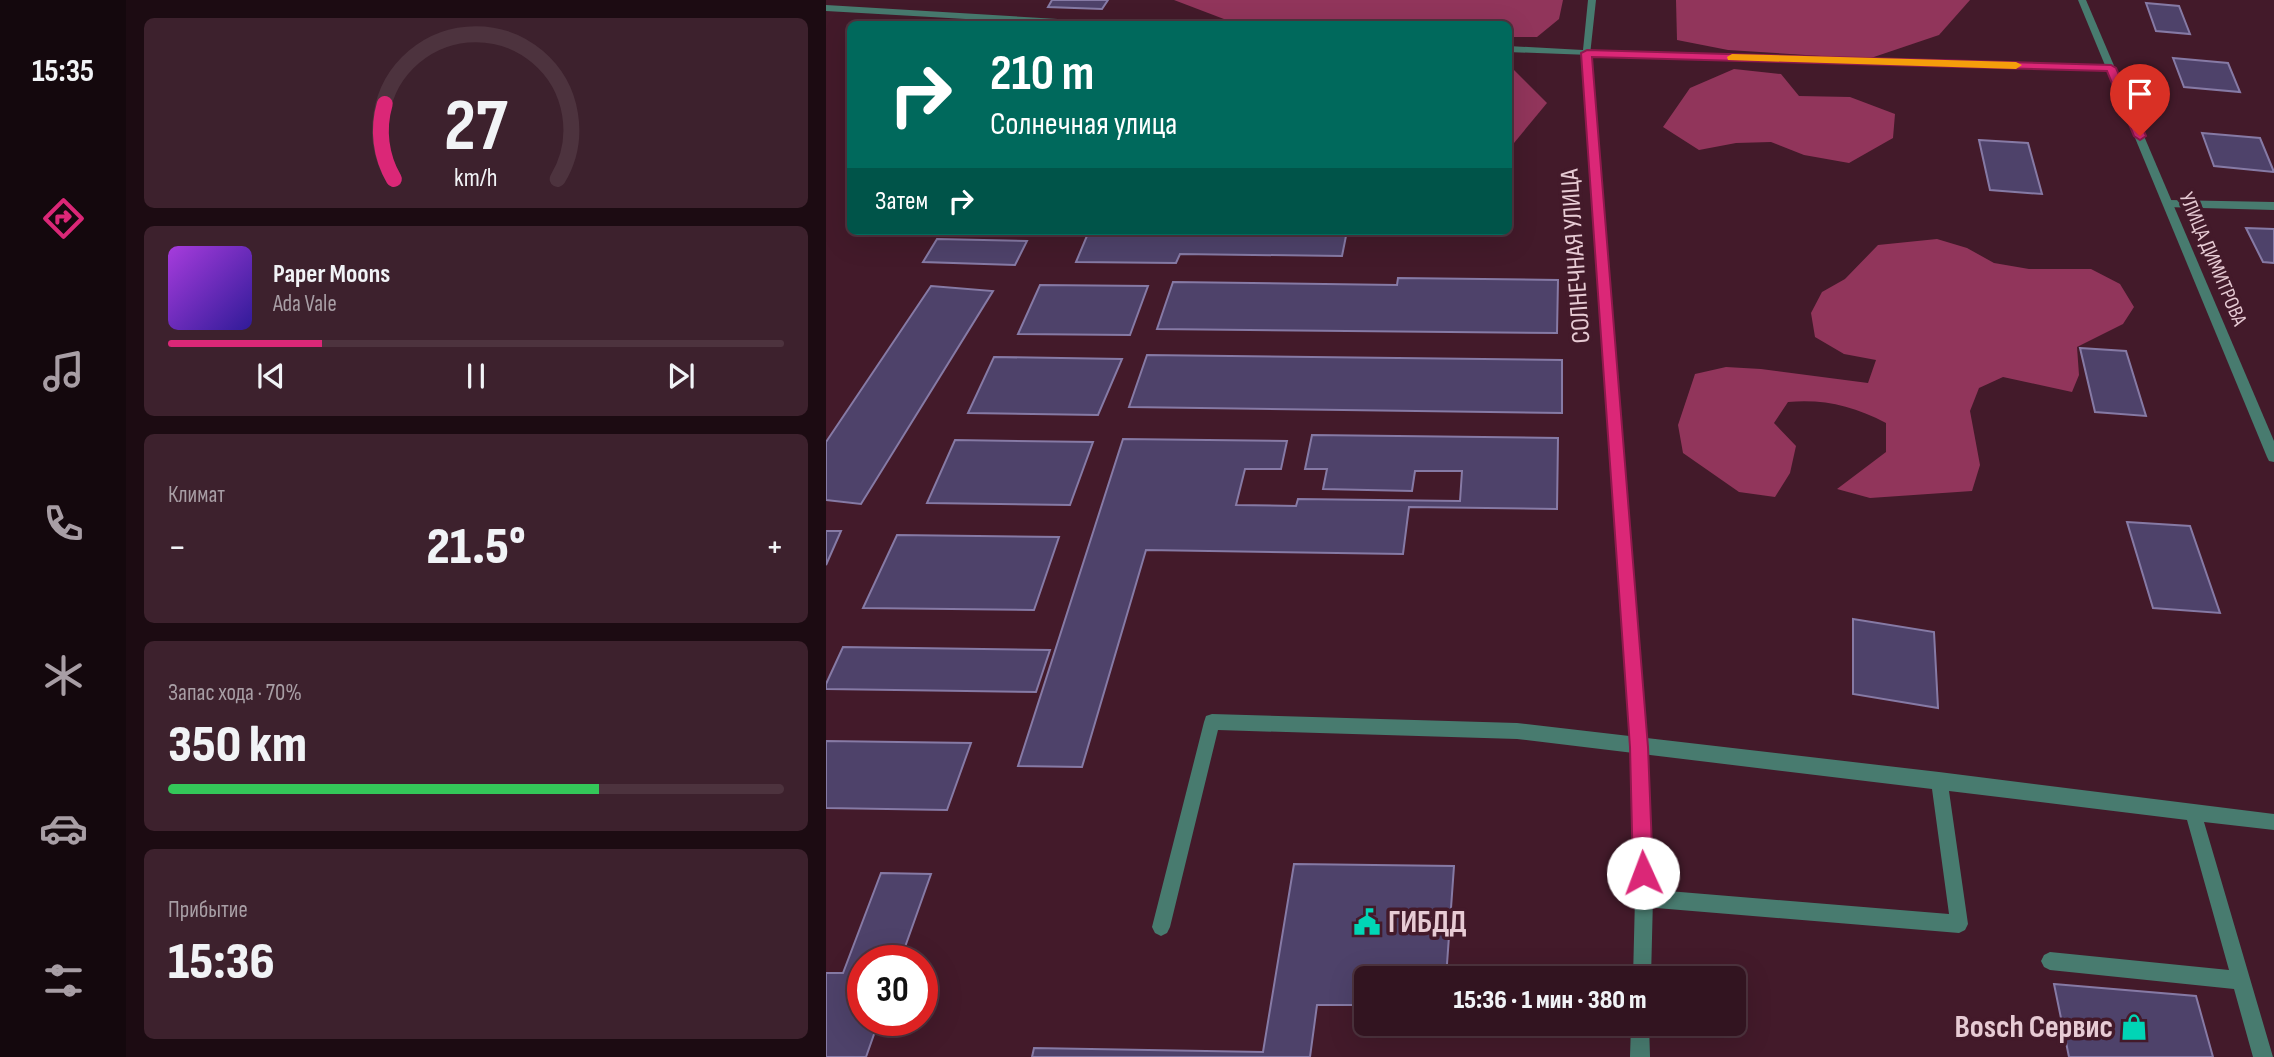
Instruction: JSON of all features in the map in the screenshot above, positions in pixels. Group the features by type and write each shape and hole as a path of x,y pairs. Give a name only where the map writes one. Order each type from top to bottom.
{"street":[{"name":"СОЛНЕЧНАЯ УЛИЦА","path":"1592,0 1587,53 1639,747 1644,898 1642,966"},
{"name":"УЛИЦА ДИМИТРОВА","path":"2082,0 2274,457"},
{"path":"826,8 1041,21"},
{"path":"1512,49 2111,68"},
{"path":"2169,204 2274,205"},
{"path":"1161,927 1212,722 1517,731 2274,822"},
{"path":"1644,898 1959,924 1938,780"},
{"path":"2193,812 2263,1057"},
{"path":"2050,961 2241,980"},
{"path":"1640,1036 1640,1057"}],"shaded area":[{"path":"1174,0 1563,0 1559,19 1537,37 1512,37 1512,21 1229,21"},
{"path":"1676,0 1970,0 1939,35 1868,59 1728,50 1677,40"},
{"path":"1512,68 1547,103 1512,145"},
{"path":"1734,69 1781,74 1799,96 1850,97 1895,114 1893,138 1849,163 1804,155 1771,142 1736,143 1699,150 1663,127 1690,88"},
{"path":"1937,239 1967,248 1994,263 2029,269 2091,269 2120,284 2134,307 2123,324 2077,347 2079,375 2072,392 2003,377 1979,388 1970,411 1980,465 1972,491 1870,498 1837,489 1886,452 1886,423 1862,412 1827,403 1788,402 1774,423 1796,446 1790,473 1775,497 1739,492 1683,453 1678,425 1695,374 1726,367 1868,383 1876,360 1844,354 1815,337 1811,313 1822,292 1845,279 1878,245"}],"building":[{"path":"1052,0 1108,0 1102,9 1048,7"},
{"path":"2146,3 2179,6 2190,34 2156,31"},
{"path":"2173,58 2228,63 2240,92 2184,87"},
{"path":"2202,133 2260,138 2274,172 2214,166"},
{"path":"1979,140 2028,143 2042,194 1990,190"},
{"path":"2246,228 2274,229 2274,263 2263,262"},
{"path":"1087,235 1346,235 1342,256 1180,254 1176,263 1076,262"},
{"path":"937,239 1027,241 1015,265 923,262"},
{"path":"1398,278 1558,280 1557,333 1157,329 1173,282 1397,285"},
{"path":"1040,285 1148,286 1130,335 1018,334"},
{"path":"931,286 993,291 861,504 826,500 826,442"},
{"path":"2080,348 2126,351 2146,416 2095,412"},
{"path":"1147,355 1562,360 1562,413 1129,407"},
{"path":"994,357 1122,359 1098,415 968,413"},
{"path":"1312,435 1558,438 1557,509 1409,507 1403,554 1146,550 1082,767 1018,766 1123,439 1287,441 1281,469 1245,469 1236,505 1296,506 1298,499 1460,501 1462,471 1415,471 1412,491 1323,489 1327,469 1305,469"},
{"path":"955,440 1093,442 1070,505 927,503"},
{"path":"2127,522 2190,526 2220,613 2153,608"},
{"path":"826,531 841,531 826,565"},
{"path":"897,535 1059,537 1034,610 863,608"},
{"path":"1853,619 1934,632 1938,708 1853,694"},
{"path":"843,647 1050,650 1036,692 826,689"},
{"path":"826,741 971,743 947,810 826,808"},
{"name":"ГИБДД","path":"1294,864 1454,866 1447,966 1354,966 1354,1005 1317,1005 1310,1057 1032,1057 1034,1048 1263,1052"},
{"path":"881,873 931,874 906,945 854,945"},
{"path":"847,962 847,1036 873,1036 866,1057 826,1057 826,973 843,973"},
{"name":"Bosch Сервис","path":"2054,984 2196,996 2213,1057 2069,1057"}],"slow traffic":[{"path":"1732,57 2016,65"}],"place":[{"name":"ГИБДД","path":"1367,922"},
{"name":"Bosch Сервис","path":"2134,1027"}],"route":[{"path":"1643,873 1639,747 1587,53 2111,68 2140,136"}]}
